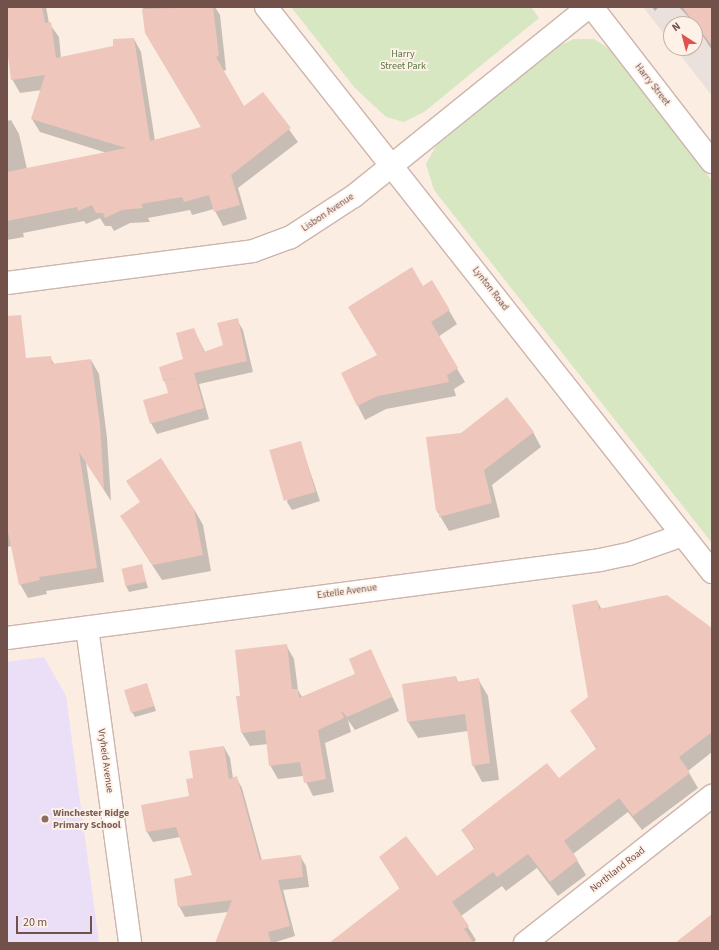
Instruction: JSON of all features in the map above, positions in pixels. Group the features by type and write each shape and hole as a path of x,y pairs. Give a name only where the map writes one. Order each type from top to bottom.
{"street":[{"name":"Lynton Road","path":"266,7 712,572"},
{"name":"Lisbon Avenue","path":"7,284 225,255 274,245 318,221 393,166 588,7"},
{"name":"Harry Street","path":"592,7 712,162"},
{"name":"Estelle Avenue","path":"7,638 600,560 628,554 683,534"},
{"name":"Vryheid Avenue","path":"87,628 130,943"},
{"name":"Northland Road","path":"524,943 712,796"}],"shaded area":[{"path":"643,7 712,7 712,96 681,56 703,56 703,16 663,16 663,33"},
{"name":"Winchester Ridge Primary School","path":"44,657 66,696 99,943 7,943 7,662"}],"green space":[{"name":"Harry Street Park","path":"291,7 531,7 539,18 424,112 404,122 386,117 355,88"},
{"path":"574,39 594,39 608,48 712,181 712,543 434,190 426,164 436,146 559,46"}],"building":[{"path":"7,7 42,7 45,23 51,22 56,58 113,46 113,39 134,38 150,141 201,127 145,33 142,9 213,7 219,56 216,57 244,106 263,92 291,128 231,175 240,205 214,212 209,195 184,202 182,197 141,204 143,208 122,210 105,218 103,213 96,213 92,205 78,211 77,207 7,221 7,172 126,148 31,119 45,75 11,80 7,48"},
{"path":"682,7 712,7 712,46 703,34 703,16 689,16"},
{"path":"412,267 423,286 432,280 450,310 431,322 458,368 447,375 449,382 378,396 357,406 341,373 377,355 348,307"},
{"path":"21,315 26,358 51,356 52,364 91,359 100,424 104,490 79,452 97,568 39,577 40,580 19,585 7,527 7,316"},
{"path":"238,318 247,361 194,373 204,408 150,424 143,400 168,393 165,381 185,376 163,381 159,367 183,359 176,333 194,328 204,352 223,345 217,323"},
{"path":"507,397 534,432 484,470 492,503 439,517 439,511 436,511 426,437 461,433"},
{"path":"301,441 316,492 284,501 269,450"},
{"path":"161,458 194,509 203,555 153,565 120,516 140,502 126,481"},
{"path":"142,564 146,582 126,586 122,569"},
{"path":"667,595 712,628 712,732 679,757 690,773 633,816 619,798 564,841 578,860 550,882 528,854 497,877 493,872 452,902 469,926 464,929 474,943 329,943 400,888 379,857 406,836 437,876 475,848 461,830 547,763 559,778 597,748 570,711 588,697 572,605 597,600 599,609"},
{"path":"287,644 292,689 298,689 299,698 355,674 349,659 371,649 392,697 347,717 341,710 344,718 318,730 326,779 304,783 300,762 269,766 265,730 241,733 236,696 240,696 235,650"},
{"path":"456,676 457,682 479,678 490,763 472,766 465,714 407,722 402,684"},
{"path":"147,683 154,706 131,713 124,690"},
{"path":"224,746 229,779 237,776 260,860 301,855 303,877 278,880 290,926 268,932 271,943 215,943 232,900 178,907 174,879 192,875 176,827 146,832 141,805 189,796 186,779 193,778 189,751"},
{"path":"712,914 712,943 675,943"}],"place":[{"name":"Winchester Ridge Primary School","path":"45,819"}]}
